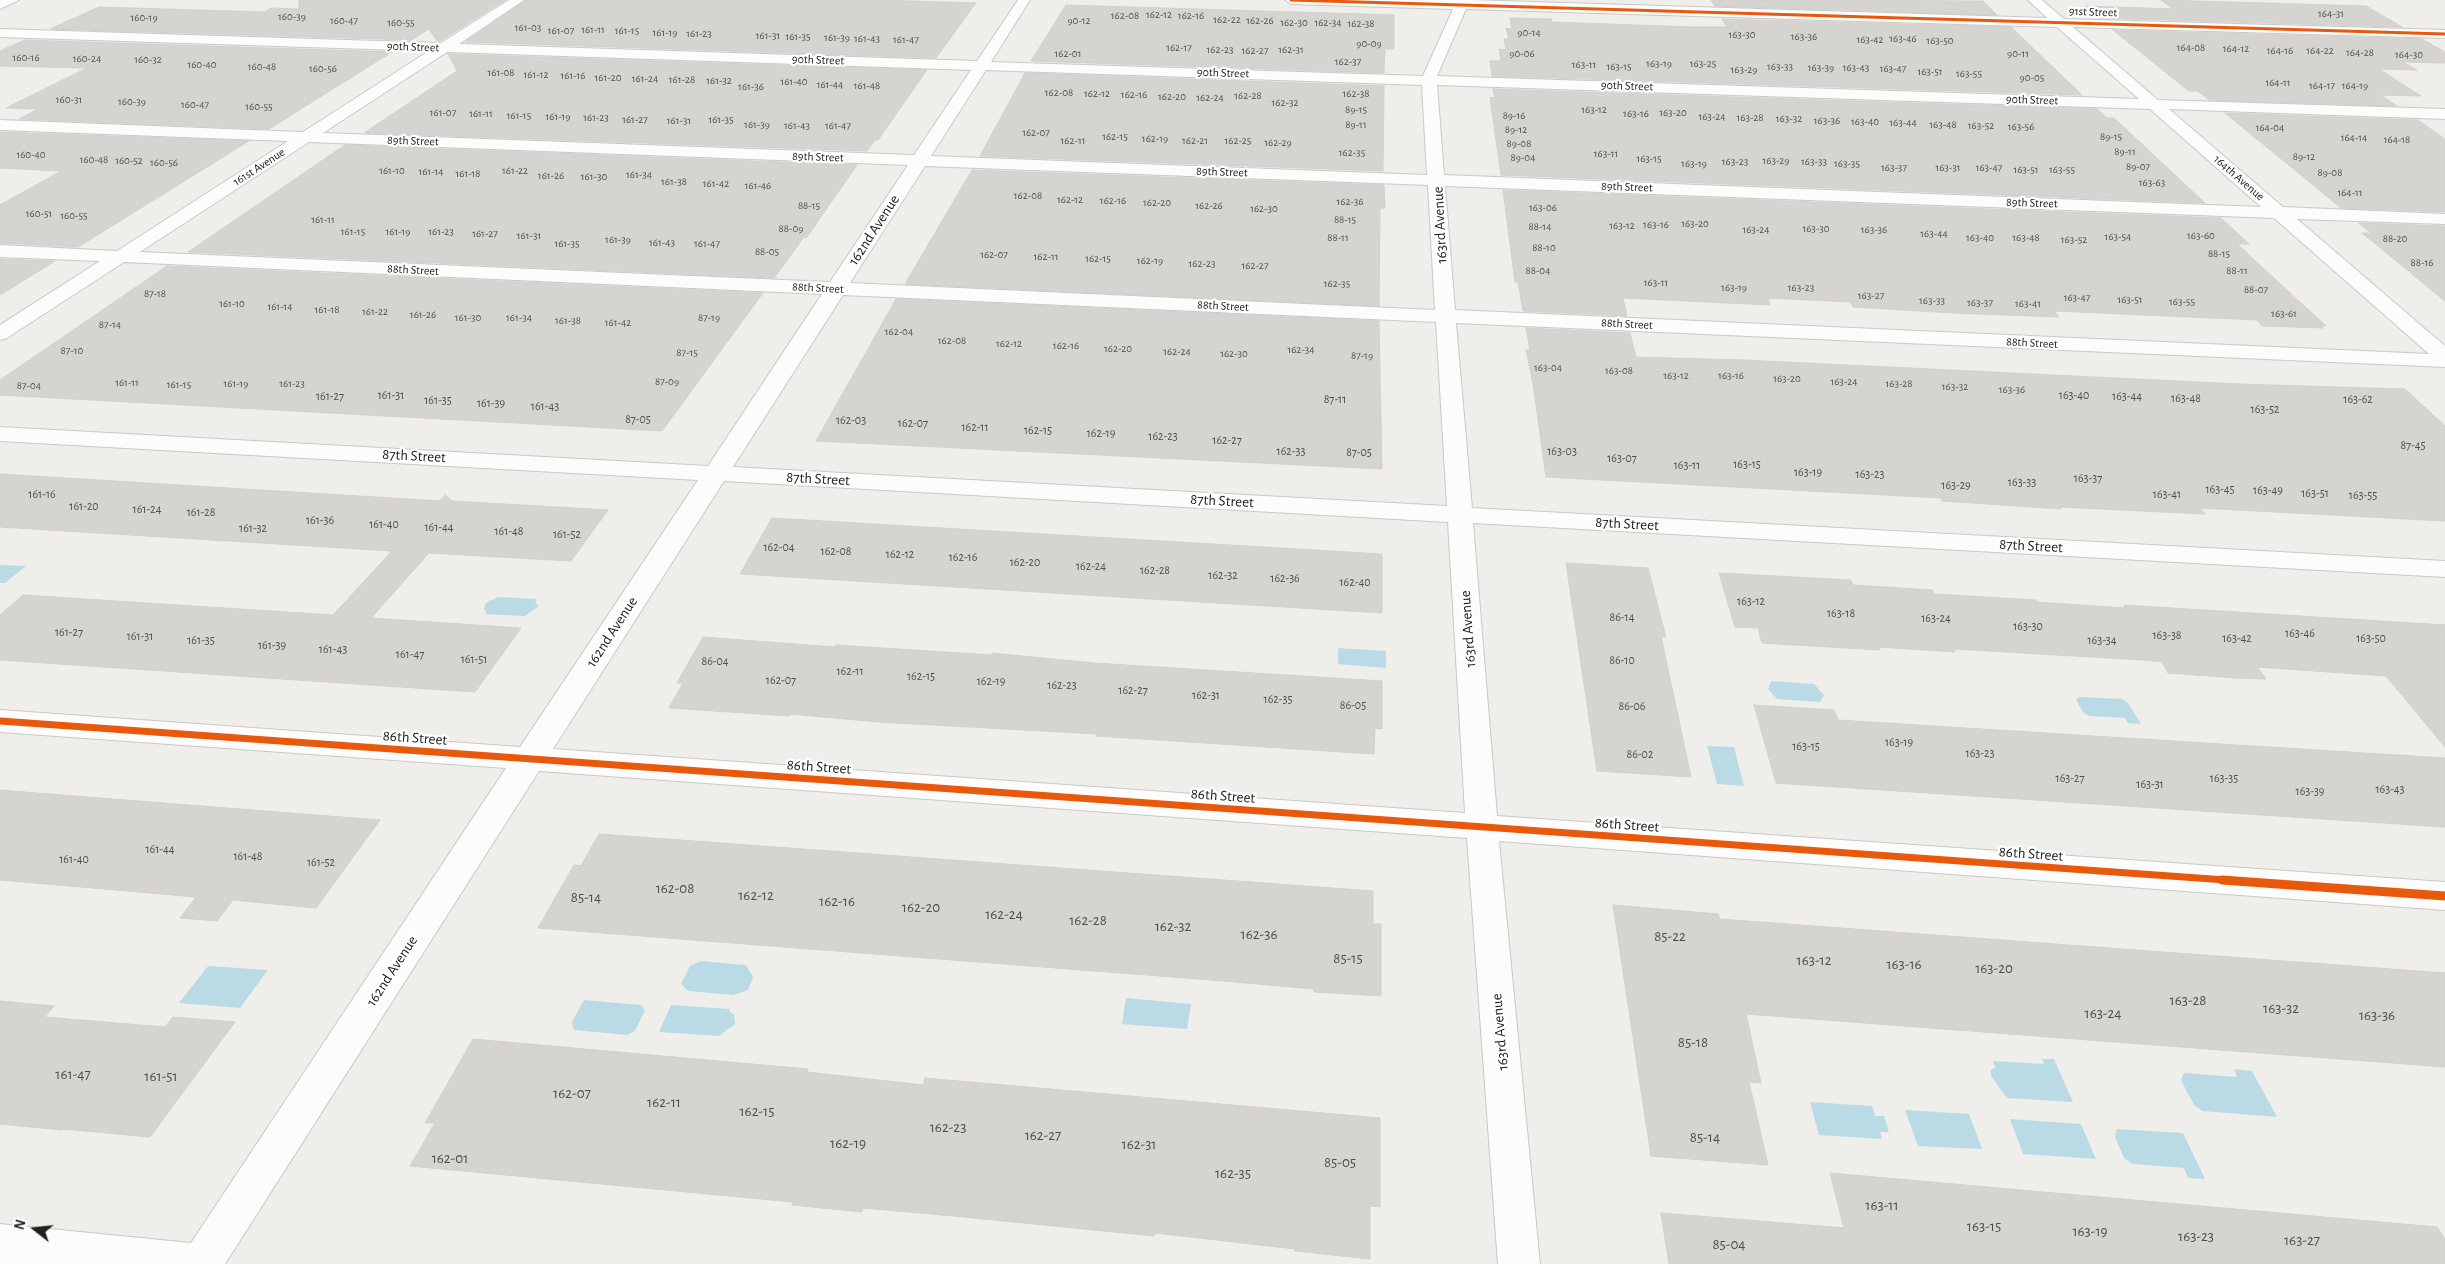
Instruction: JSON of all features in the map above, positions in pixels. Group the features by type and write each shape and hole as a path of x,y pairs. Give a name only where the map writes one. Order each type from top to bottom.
{"street":[{"path":"0,5 13,0"},
{"name":"161st Avenue","path":"0,334 518,0"},
{"name":"162nd Avenue","path":"201,1264 1024,0"},
{"name":"91st Street","path":"1291,0 1463,3 2445,34"},
{"name":"164th Avenue","path":"2034,0 2445,357"},
{"name":"163rd Avenue","path":"1463,3 1429,80 1438,180 1482,827 1519,1264"},
{"name":"90th Street","path":"0,33 2445,114"},
{"name":"89th Street","path":"0,125 2445,219"},
{"name":"88th Street","path":"0,251 2445,362"},
{"name":"87th Street","path":"0,434 2445,569"},
{"name":"86th Street","path":"0,721 2445,896"},
{"path":"0,1244 195,1264"}],"water":[{"path":"0,565 26,566 5,583 0,583"},
{"path":"498,597 537,599 535,603 539,606 525,616 485,614 487,612 484,609 486,603"},
{"path":"1338,648 1386,651 1386,668 1338,664"},
{"path":"1771,681 1814,684 1824,695 1820,702 1777,699 1768,689"},
{"path":"2079,697 2122,699 2128,703 2141,724 2128,723 2125,718 2089,716 2083,712 2076,700"},
{"path":"1707,746 1734,747 1744,786 1717,784"},
{"path":"701,961 746,965 753,977 748,990 733,995 688,991 681,984 690,966"},
{"path":"208,966 268,970 240,1008 179,1003"},
{"path":"1126,998 1191,1004 1187,1029 1122,1024"},
{"path":"584,1000 641,1005 645,1010 635,1031 627,1035 574,1030 572,1022"},
{"path":"671,1005 730,1009 729,1011 734,1015 735,1024 719,1036 659,1032"},
{"path":"2042,1059 2054,1059 2073,1102 2007,1098 1991,1076 1991,1070 1995,1067 1993,1061 2044,1064"},
{"path":"2234,1069 2252,1071 2277,1117 2203,1111 2194,1105 2181,1080 2184,1073 2237,1077"},
{"path":"1810,1102 1872,1106 1875,1116 1884,1116 1889,1132 1880,1132 1882,1139 1819,1135"},
{"path":"1905,1110 1969,1114 1982,1149 1918,1146"},
{"path":"2010,1119 2081,1124 2096,1159 2023,1154"},
{"path":"2117,1129 2183,1133 2205,1179 2188,1178 2184,1168 2133,1164 2124,1158 2115,1137"}],"building":[{"path":"299,0 505,0 440,41 437,41 429,29 411,40 50,29 99,7 265,12 271,8 299,9"},
{"path":"526,0 877,0 976,3 936,58 465,42"},
{"path":"1711,0 1983,1 1997,15 1715,6"},
{"path":"2161,0 2366,6 2402,27 2099,18 2084,6 2173,9"},
{"path":"1066,5 1394,15 1394,49 1385,49 1384,73 1031,61"},
{"path":"1510,18 1551,19 1552,22 1693,27 1727,27 1722,19 2011,27 2082,95 1492,76 1490,61 1501,61 1499,49 1506,50 1504,39 1509,39 1506,28 1512,29"},
{"path":"2113,30 2422,39 2445,52 2445,63 2402,62 2417,70 2379,69 2421,96 2380,95 2397,106 2209,100 2198,91 2189,91"},
{"path":"25,40 392,52 269,129 19,119 38,109 6,108 87,68 0,66 0,51"},
{"path":"448,54 927,70 878,140 876,139 867,151 364,133 457,71"},
{"path":"1025,73 1384,86 1383,171 980,156"},
{"path":"1493,89 2097,109 2107,118 2114,118 2205,203 1501,175 1490,97 1495,98"},
{"path":"2225,113 2418,120 2445,139 2445,212 2341,208"},
{"path":"0,132 249,141 78,247 0,243 0,205 61,171 0,168"},
{"path":"345,145 857,165 807,237 804,237 774,278 188,252"},
{"path":"972,170 1384,185 1385,208 1380,208 1379,306 905,284"},
{"path":"1503,190 2221,218 2249,244 2237,244 2326,326 2321,326 2323,328 2262,326 2257,320 2054,311 2059,317 1953,313 1853,307 1850,302 1768,298 1770,305 1623,298 1627,316 1523,311 1518,282 1515,282"},
{"path":"2359,223 2445,226 2445,301 2362,233 2371,233"},
{"path":"0,259 55,261 0,295"},
{"path":"167,266 763,293 662,431 0,395 0,380"},
{"path":"896,299 1379,321 1382,469 816,441"},
{"path":"1526,328 1630,333 1636,357 1744,360 2239,384 2405,389 2445,426 2445,521 2200,508 2205,514 2059,507 2061,509 1942,501 1941,498 1546,477 1533,384 1526,350 1530,350"},
{"path":"0,474 440,501 445,495 452,501 608,510 571,561 429,553 371,618 521,628 475,692 0,660 0,615 23,595 333,615 392,551 0,527"},
{"path":"772,518 1382,554 1382,613 740,574"},
{"path":"1566,563 1648,568 1666,637 1661,636 1691,777 1597,771"},
{"path":"1719,573 1851,580 1853,585 1932,590 1934,594 2036,600 2037,602 2125,608 2124,605 2445,625 2445,747 2386,676 2257,667 2266,679 2236,678 2168,673 2162,662 2143,660 1954,649 1955,652 1878,647 1880,650 1762,643 1758,628 1735,627"},
{"path":"703,637 835,647 836,645 992,655 992,653 1094,663 1382,681 1382,729 1375,728 1374,754 1096,736 1097,734 878,722 791,714 790,716 669,708 683,683 677,683"},
{"path":"1754,705 1834,710 1838,720 2445,758 2445,827 1776,783"},
{"path":"0,790 380,820 316,908 233,900 217,921 180,918 196,897 0,880"},
{"path":"599,834 1373,891 1373,924 1381,924 1381,996 1314,992 1314,989 1224,981 538,928 574,865 581,866"},
{"path":"1613,905 1718,914 1720,919 2445,973 2445,1067 1746,1014 1761,1083 1749,1082 1768,1165 1651,1156"},
{"path":"0,1001 54,1006 45,1017 165,1027 173,1017 235,1022 150,1137 62,1130 0,1124"},
{"path":"473,1039 808,1069 807,1072 923,1085 925,1078 1380,1118 1380,1207 1370,1206 1370,1259 1155,1233 1154,1236 863,1208 862,1212 792,1205 793,1202 410,1166 435,1123 425,1123"},
{"path":"1830,1173 2437,1227 2445,1239 2445,1264 1669,1264 1661,1213 1844,1228"}],"cycle path":[{"path":"1291,0 2445,34"},
{"path":"0,721 2445,896"}]}
